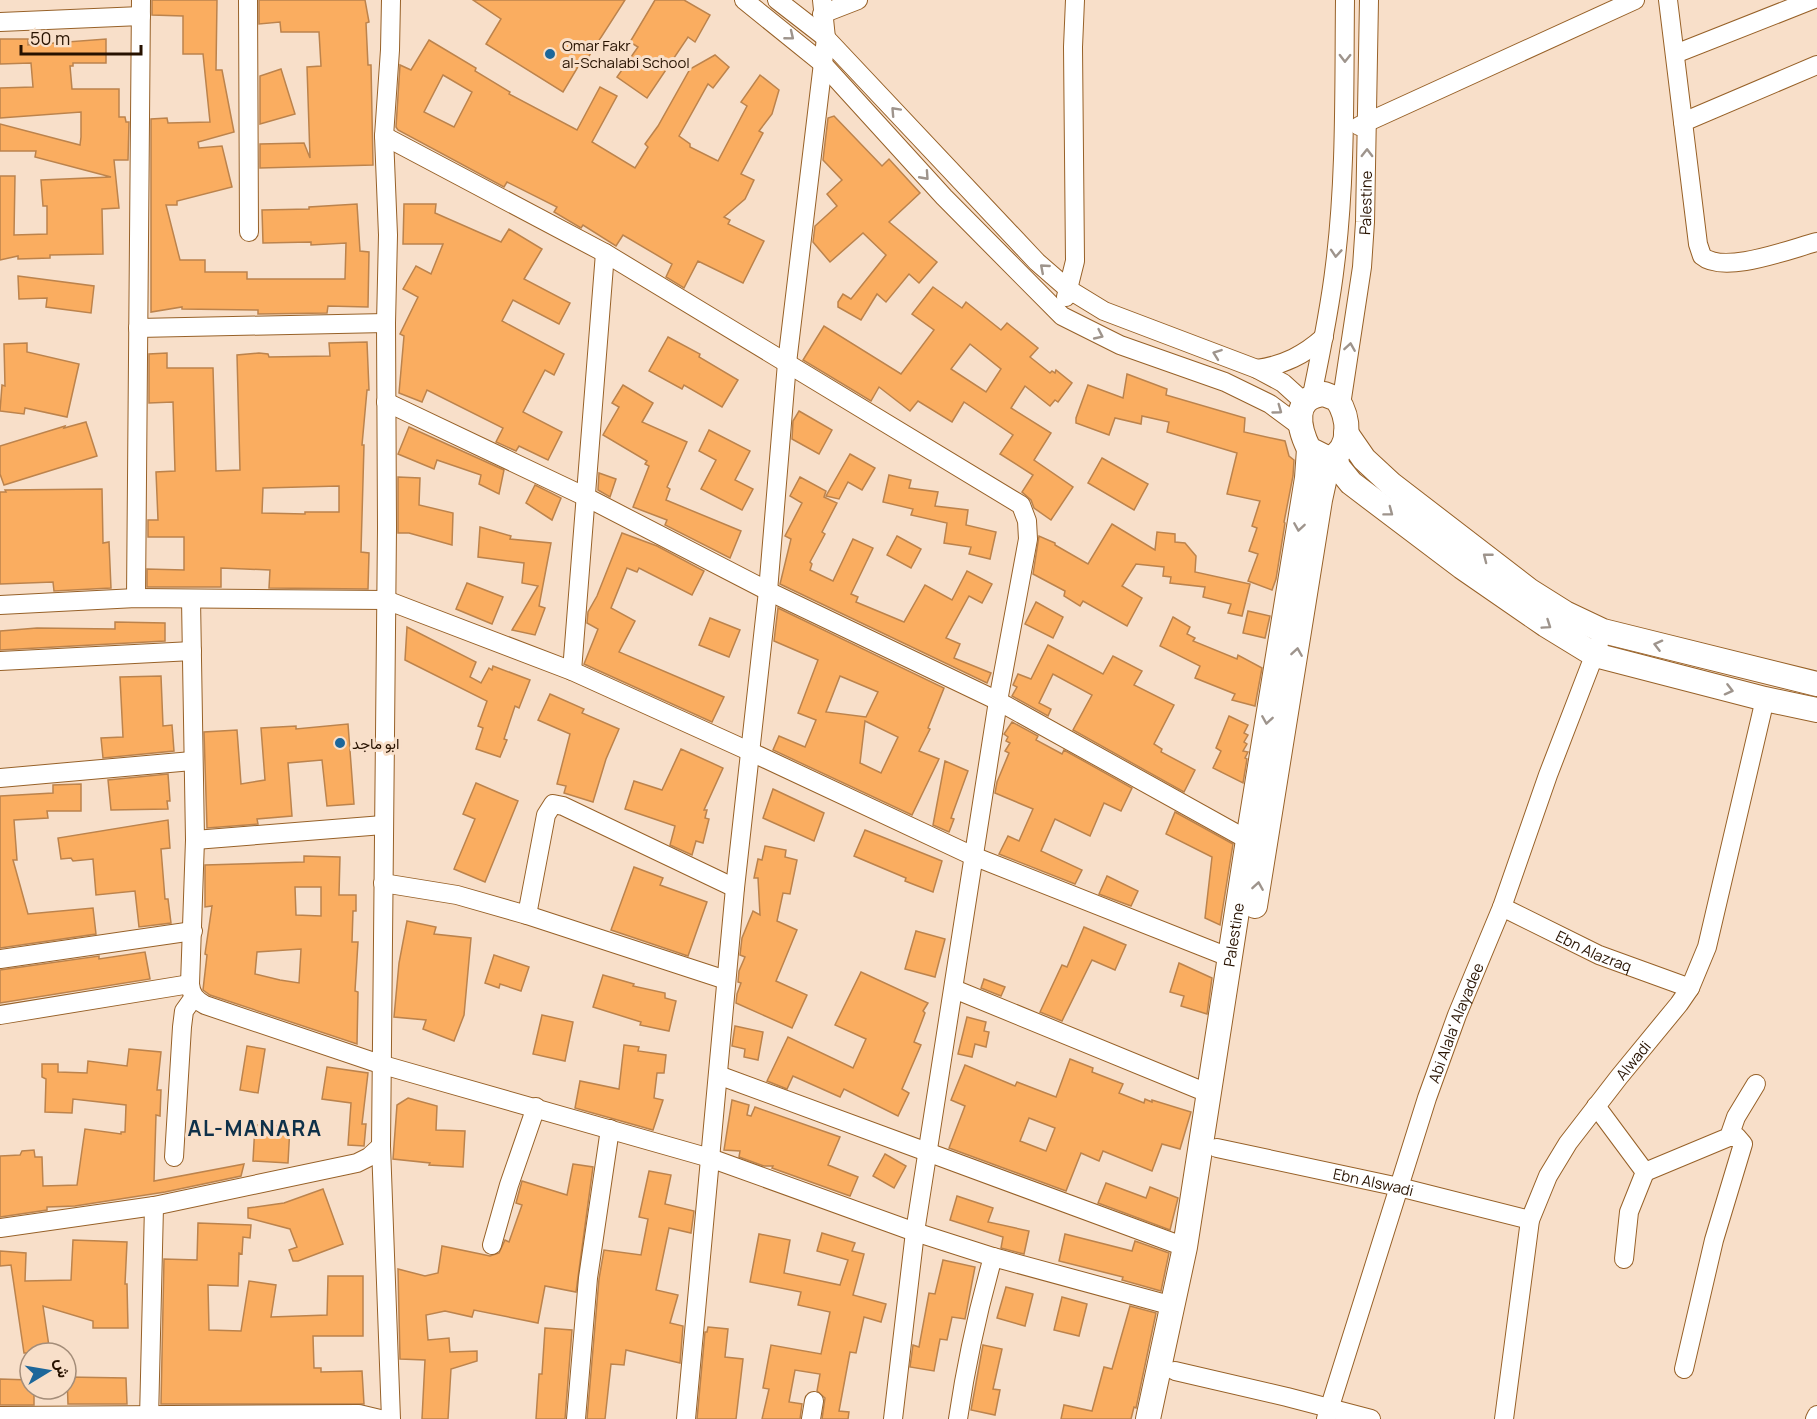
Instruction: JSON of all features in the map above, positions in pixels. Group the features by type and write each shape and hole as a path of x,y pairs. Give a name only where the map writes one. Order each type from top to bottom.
{"main road":[{"path":"1319,447 1342,449 1346,433 1347,422 1341,405 1337,399 1324,394 1308,399 1301,408 1319,447 1351,483 1462,567 1546,625 1595,655 1765,699 1817,710"},
{"path":"1346,433 1364,459 1400,491 1530,591 1565,613 1603,631 1817,684"},
{"name":"Palestine","path":"1163,1419 1200,1252 1217,1148 1231,958 1295,665 1320,500 1319,447"},
{"name":"Palestine","path":"1148,1419 1185,1247 1210,1094 1225,1049 1256,844 1302,507 1319,447"},
{"path":"1320,500 1334,488 1351,483"}],"street":[{"path":"248,0 249,232"},
{"path":"391,0 384,136 388,235 381,1146 391,1419"},
{"path":"744,0 822,63 944,197 1062,316 1120,345 1225,382 1270,404 1319,447"},
{"path":"777,0 826,38 1037,262 1068,289 1104,310 1257,369 1308,399"},
{"path":"686,1419 735,888 768,591 787,363 826,38 822,7 858,0"},
{"path":"1062,316 1075,261 1073,47 1075,0"},
{"name":"Palestine","path":"1308,399 1324,337 1336,263 1343,132 1346,0"},
{"name":"Palestine","path":"1341,405 1362,267 1368,123 1369,0"},
{"path":"1343,132 1368,123 1635,0"},
{"path":"1668,0 1698,244 1702,256 1717,263 1734,264 1817,242"},
{"path":"1675,54 1812,0"},
{"path":"0,22 141,8 136,598"},
{"path":"1683,122 1817,65"},
{"path":"384,136 605,253 1021,505 1027,521 1028,539 998,701 973,856 915,1232 892,1419"},
{"path":"572,671 605,253"},
{"path":"138,328 386,323"},
{"path":"1257,369 1294,359 1324,337"},
{"path":"386,402 586,497 768,591 998,701 1256,844"},
{"path":"0,605 136,598 386,600 572,671 973,856 1231,958"},
{"path":"174,1157 182,1027 184,1011 192,990 195,840 191,599"},
{"name":"Abi Alala' Alayadee","path":"1327,1414 1427,1098 1457,1015 1502,907 1548,775 1603,631"},
{"path":"0,661 192,651"},
{"name":"Alwadi","path":"1504,1419 1530,1220 1548,1176 1568,1143 1690,988 1707,947 1765,699"},
{"path":"0,778 192,761"},
{"path":"527,915 546,814 553,804 563,806 735,888"},
{"path":"195,840 382,825"},
{"path":"383,883 457,895 527,915 726,980"},
{"name":"Ebn Alazraq","path":"1502,907 1599,956 1690,988"},
{"path":"0,959 193,931"},
{"path":"954,989 1210,1094"},
{"path":"192,990 205,1005 383,1065 710,1158 915,1232 993,1257 1173,1306"},
{"path":"0,1015 192,990"},
{"path":"718,1075 1185,1247"},
{"path":"1729,1137 1736,1117 1756,1084"},
{"path":"1596,1106 1645,1172"},
{"path":"492,1245 509,1185 536,1107"},
{"path":"576,1419 588,1278 610,1129"},
{"path":"1624,1259 1629,1212 1645,1172 1729,1137 1737,1137 1743,1144 1714,1240 1684,1369"},
{"path":"0,1228 154,1206 357,1163 369,1157 381,1146"},
{"name":"Ebn Alswadi","path":"1217,1148 1399,1188 1530,1220"},
{"path":"149,1417 154,1206"},
{"path":"958,1419 974,1330 993,1257"},
{"path":"1175,1371 1287,1397 1327,1414 1371,1419"},
{"path":"0,1416 236,1417 359,1414 380,1419"},
{"path":"1815,1419 1817,1415"}],"building":[{"path":"152,0 217,0 216,70 222,70 234,132 198,142 199,148 222,146 232,187 177,201 177,205 166,205 180,260 205,260 205,272 247,272 247,279 345,279 346,243 311,245 311,242 263,243 262,210 309,209 309,207 357,204 360,251 369,252 368,307 328,306 327,313 258,314 258,310 182,309 182,307 151,312 151,119 167,118 168,123 210,122 203,54 183,54 183,16 152,15"},
{"path":"259,0 365,0 369,22 366,23 368,65 371,65 373,165 260,168 260,144 304,143 310,158 307,67 321,66 319,32 281,32 280,22 259,24"},
{"name":"Omar Fakr al-Schalabi School","path":"473,0 625,0 582,67 579,65 563,92 486,44 501,19"},
{"path":"655,0 684,0 710,15 695,42 688,37 647,98 617,77 638,47 630,42"},
{"path":"0,39 28,39 28,45 106,39 106,63 73,63 73,66 70,66 72,89 119,89 119,117 125,117 126,122 129,122 128,160 114,160 119,208 102,209 103,254 50,255 50,258 18,259 18,256 0,260 0,176 15,176 14,235 47,234 47,206 43,206 41,180 111,177 35,157 36,151 0,151 0,124 80,145 81,112 0,118 0,88 33,87 31,63 0,64"},
{"path":"429,40 476,68 475,71 510,92 509,94 577,130 600,87 617,96 592,142 635,168 648,147 645,144 658,126 690,69 715,55 729,67 713,88 708,84 679,136 690,144 690,147 718,161 747,106 741,102 760,75 779,90 772,114 759,131 763,133 741,174 754,180 745,199 724,217 730,220 728,224 764,241 743,283 698,261 684,288 666,277 672,264 623,235 616,246 583,225 581,228 554,212 557,207 507,182 504,187 398,130 396,127 400,65 411,70","holes":["443,75 472,92 454,127 424,112"]},
{"path":"281,69 295,114 260,124 260,76"},
{"path":"834,116 882,166 889,159 920,193 889,222 937,262 919,283 909,274 886,302 877,294 861,320 838,307 838,302 843,294 851,299 886,255 863,233 830,262 813,242 815,226 837,206 827,194 842,180 823,160 828,118"},
{"path":"404,204 436,204 435,213 501,242 509,229 542,249 524,279 570,303 559,324 513,300 502,321 564,354 554,375 545,370 523,412 562,432 548,460 519,446 516,451 496,442 503,428 427,390 422,402 399,393 404,336 400,334 418,297 403,289 416,266 431,274 443,244 403,244"},
{"path":"18,276 94,286 91,313 46,307 47,298 19,299"},
{"path":"933,287 962,308 966,302 1001,330 1007,323 1038,348 1030,357 1050,373 1052,371 1055,373 1056,370 1072,383 1058,402 1055,400 1050,406 1025,386 1011,408 1051,433 1034,460 1073,487 1051,520 1034,508 1031,500 1022,492 1033,475 1000,454 1013,435 964,402 952,422 918,401 910,411 879,387 871,401 803,360 824,326 901,374 934,330 912,314","holes":["970,344 1001,369 986,392 951,369"]},
{"path":"668,337 700,354 699,357 738,380 722,407 684,385 682,389 649,371"},
{"path":"367,342 369,390 367,390 362,445 364,445 361,552 369,553 368,589 269,588 270,570 221,568 221,587 147,587 147,569 184,570 184,537 148,537 148,520 158,520 156,472 175,471 173,402 149,403 149,354 167,353 167,368 213,368 216,471 240,470 237,355 259,353 268,354 269,357 330,356 329,343","holes":["339,486 339,512 262,513 263,488"]},
{"path":"27,343 27,352 79,364 67,417 25,408 24,414 0,411 2,385 5,386 4,344"},
{"path":"1127,374 1167,389 1166,395 1245,418 1244,432 1285,441 1289,456 1294,460 1293,476 1276,579 1272,590 1248,581 1258,554 1249,551 1257,528 1252,526 1260,501 1227,494 1237,453 1167,432 1169,422 1142,416 1141,424 1115,418 1109,435 1076,423 1088,385 1123,398"},
{"path":"623,385 653,403 642,422 687,442 667,487 670,489 666,500 741,531 730,558 665,525 667,520 633,507 649,466 645,464 647,461 603,435 619,407 612,403"},
{"path":"799,411 832,430 819,454 792,439 793,421"},
{"path":"86,422 97,456 4,485 0,474 0,446"},
{"path":"409,427 504,470 499,494 479,484 481,475 437,460 434,469 398,454"},
{"path":"709,430 750,451 735,480 753,489 742,510 701,489 716,460 699,451"},
{"path":"850,454 875,468 862,490 848,482 839,499 826,496"},
{"path":"1102,458 1148,484 1134,510 1088,483"},
{"path":"599,473 616,479 610,497 598,490"},
{"path":"889,475 911,480 909,488 938,492 935,506 968,510 966,525 996,532 990,559 969,554 971,547 944,543 947,523 911,515 913,509 883,502"},
{"path":"398,477 420,478 419,505 453,513 452,545 409,533 398,533"},
{"path":"800,477 826,491 824,497 837,503 822,532 825,534 810,562 812,564 810,570 833,581 853,539 873,548 851,594 858,597 856,602 904,622 925,585 952,600 967,571 992,584 982,603 969,596 946,638 960,644 954,658 991,673 987,683 780,584 791,539 785,536 802,503 790,496"},
{"path":"535,485 561,498 552,520 526,503"},
{"path":"102,489 103,543 109,542 111,588 54,591 53,582 0,584 0,492 6,492 5,490"},
{"path":"1112,524 1155,550 1157,532 1175,534 1175,542 1185,543 1196,556 1195,572 1250,584 1242,616 1228,613 1231,604 1203,597 1205,587 1170,583 1171,577 1163,576 1164,567 1136,564 1122,586 1142,598 1127,626 1083,601 1080,606 1064,596 1065,591 1033,574 1039,536 1055,543 1088,564"},
{"path":"480,527 511,536 510,539 551,543 539,606 545,608 535,635 512,630 538,586 522,583 524,563 478,557"},
{"path":"622,533 657,546 704,571 692,595 639,568 637,572 627,568 611,608 635,621 619,652 724,697 712,722 584,664 598,629 587,623 588,612 597,596"},
{"path":"897,536 921,549 911,568 887,555"},
{"path":"467,583 503,597 492,624 456,609"},
{"path":"1036,602 1063,617 1053,638 1025,624"},
{"path":"778,608 944,688 928,728 930,729 919,751 939,759 912,815 773,750 779,736 805,747 816,720 798,713 818,660 774,641","holes":["840,676 878,692 866,717 826,712","865,721 898,737 881,773 860,763"]},
{"path":"1248,611 1270,616 1265,638 1243,633"},
{"path":"1173,617 1190,627 1187,634 1195,638 1193,641 1237,659 1238,655 1262,668 1255,706 1232,700 1235,694 1195,678 1200,666 1160,646"},
{"path":"710,618 740,630 729,657 699,645"},
{"path":"115,622 165,623 165,641 0,650 0,631 37,628 115,629"},
{"path":"407,627 476,662 470,677 481,683 489,668 492,670 493,666 530,680 519,708 515,706 504,739 507,740 500,757 476,749 483,728 478,726 487,701 405,660"},
{"path":"1048,645 1103,674 1113,656 1142,671 1134,685 1174,705 1154,744 1162,749 1161,752 1195,770 1184,792 1073,730 1092,695 1053,674 1039,703 1051,709 1048,716 1012,696 1017,687 1013,685 1018,674 1031,679"},
{"path":"161,676 163,726 172,725 174,751 103,758 101,738 123,737 120,677"},
{"path":"550,694 584,709 582,713 619,729 606,759 593,802 564,793 566,786 557,784 570,734 538,720"},
{"path":"1229,716 1248,725 1244,733 1248,735 1243,751 1248,752 1245,758 1247,759 1243,783 1213,768 1221,751 1216,748"},
{"path":"1012,722 1038,736 1036,740 1062,754 1064,750 1132,788 1121,811 1104,803 1090,836 1055,819 1041,851 1082,870 1075,884 999,854 1008,836 1019,841 1033,809 995,793 1009,753 1005,751 1010,743 1006,741 1008,737 1004,734"},
{"path":"348,724 354,804 327,806 322,760 288,763 292,816 257,819 258,824 207,828 204,732 237,730 241,784 265,780 261,728 296,726 296,729"},
{"path":"681,749 723,768 704,810 707,810 705,818 709,819 703,843 696,841 692,855 670,845 675,826 625,809 634,781 662,790"},
{"path":"945,761 968,771 951,818 954,819 949,832 933,825"},
{"path":"168,774 170,801 167,801 168,809 111,810 108,780"},
{"path":"476,783 518,801 485,882 454,869 475,819 463,814"},
{"path":"81,784 81,811 47,811 48,818 14,820 17,860 13,860 28,914 93,908 96,934 0,948 0,796 53,793 53,785"},
{"path":"773,789 824,813 814,841 763,818"},
{"path":"1175,812 1233,844 1220,925 1205,918 1212,857 1166,834"},
{"path":"168,820 170,848 161,849 165,899 168,899 171,923 139,927 135,891 96,895 93,859 73,861 71,858 61,859 58,838"},
{"path":"865,830 942,861 933,892 854,856"},
{"path":"765,846 786,850 785,857 797,860 790,894 783,893 777,921 797,930 776,981 807,995 792,1028 736,1003 741,983 738,982 739,971 745,957 740,955 742,938 753,911 760,915 758,878 754,878 758,859 762,860"},
{"path":"304,856 340,857 339,895 356,895 352,942 358,942 355,991 358,992 357,1044 210,995 203,990 207,955 205,954 212,906 205,907 205,865 304,862","holes":["295,887 321,887 321,916 296,915","301,949 299,983 255,974 257,952"]},
{"path":"634,867 663,878 660,885 707,902 688,956 611,930"},
{"path":"1107,876 1138,891 1131,906 1099,894"},
{"path":"407,921 436,927 434,934 471,938 464,1015 454,1041 423,1029 426,1020 394,1017 399,963"},
{"path":"1084,927 1126,945 1115,970 1092,960 1062,1021 1040,1012 1062,965 1067,967"},
{"path":"916,931 945,939 935,977 905,969"},
{"path":"145,952 150,979 0,1003 0,970"},
{"path":"494,955 529,967 521,991 500,984 499,988 485,983"},
{"path":"1179,963 1212,978 1207,1014 1181,1006 1184,996 1170,992"},
{"path":"861,972 928,1003 923,1011 925,1013 914,1042 921,1045 902,1089 909,1093 898,1116 844,1089 840,1097 793,1076 787,1089 767,1081 788,1037 853,1068 866,1039 835,1025"},
{"path":"603,975 634,984 633,986 665,993 665,998 676,1001 669,1031 640,1025 641,1022 593,1007"},
{"path":"984,979 1005,987 1001,996 981,988"},
{"path":"542,1015 573,1022 565,1061 533,1054"},
{"path":"967,1017 986,1022 984,1031 989,1032 986,1047 975,1044 972,1057 958,1054"},
{"path":"735,1026 763,1032 758,1060 744,1057 745,1049 732,1046"},
{"path":"624,1045 639,1047 638,1051 666,1055 664,1073 657,1073 654,1098 663,1100 653,1130 575,1108 580,1081 619,1089"},
{"path":"247,1046 265,1049 258,1093 240,1090"},
{"path":"129,1049 161,1052 157,1090 161,1090 160,1116 156,1115 154,1181 244,1164 241,1176 165,1192 75,1206 47,1207 47,1210 0,1217 0,1156 20,1155 22,1151 34,1150 35,1157 42,1157 43,1186 77,1185 85,1129 121,1134 125,1132 126,1105 73,1099 72,1113 45,1112 46,1079 42,1077 42,1064 58,1064 58,1072 87,1073 88,1061 127,1066"},
{"path":"1070,1059 1093,1068 1092,1072 1123,1084 1119,1093 1144,1103 1145,1099 1152,1102 1152,1100 1191,1112 1180,1149 1162,1144 1152,1171 1103,1151 1099,1161 1081,1153 1066,1191 949,1148 965,1106 951,1100 965,1065 1015,1086 1017,1082 1056,1097","holes":["1029,1118 1055,1128 1046,1151 1020,1141"]},
{"path":"327,1067 368,1073 362,1124 366,1124 364,1146 348,1145 351,1103 322,1099"},
{"path":"408,1098 437,1106 436,1130 465,1131 463,1167 429,1165 430,1163 393,1159 397,1105"},
{"path":"732,1100 749,1105 747,1115 751,1116 755,1107 840,1137 828,1165 858,1177 850,1196 772,1168 773,1166 764,1166 739,1157 740,1151 724,1150"},
{"path":"255,1125 290,1126 288,1163 253,1161"},
{"path":"885,1154 906,1166 894,1188 873,1176"},
{"path":"573,1164 593,1167 576,1292 545,1286 538,1323 474,1310 472,1317 445,1311 426,1315 428,1340 449,1338 450,1352 477,1351 477,1361 451,1369 448,1419 422,1419 425,1360 400,1359 398,1269 425,1276 438,1273 442,1246 490,1256 499,1253 505,1240 509,1242 522,1205 516,1203 522,1181 567,1195"},
{"path":"649,1171 671,1175 665,1204 694,1211 691,1233 669,1228 656,1290 678,1295 670,1323 683,1326 680,1363 626,1350 624,1365 611,1364 605,1419 587,1419 599,1279 604,1250 641,1255 648,1219 639,1217"},
{"path":"1106,1183 1146,1198 1150,1187 1178,1198 1170,1230 1098,1203"},
{"path":"323,1189 343,1244 293,1261 289,1250 297,1247 290,1229 248,1218 248,1208 284,1203"},
{"path":"957,1196 993,1208 988,1222 1029,1231 1024,1254 1001,1248 1003,1237 950,1220"},
{"path":"198,1223 251,1225 250,1238 243,1237 242,1254 239,1253 238,1286 208,1285 209,1330 241,1331 249,1281 276,1285 271,1317 327,1315 328,1276 363,1276 363,1336 313,1336 314,1368 321,1368 321,1372 362,1371 364,1404 161,1404 164,1259 197,1260"},
{"path":"822,1233 855,1243 852,1251 864,1254 853,1295 886,1304 881,1322 864,1317 856,1353 850,1352 839,1411 849,1412 848,1419 822,1419 825,1398 817,1391 820,1374 795,1370 789,1402 802,1404 800,1419 762,1419 769,1389 763,1388 771,1345 821,1354 830,1312 798,1305 801,1292 750,1282 759,1234 790,1240 784,1273 840,1285 848,1260 817,1251"},
{"path":"1065,1234 1132,1251 1135,1241 1169,1253 1161,1291 1122,1280 1123,1277 1059,1261"},
{"path":"73,1240 127,1242 125,1284 127,1284 128,1328 93,1328 93,1321 43,1306 48,1341 22,1341 11,1265 0,1266 0,1251 26,1253 25,1281 71,1280"},
{"path":"943,1260 975,1267 965,1319 952,1317 947,1340 940,1339 934,1371 910,1367 913,1345 919,1347 929,1293 935,1294"},
{"path":"1006,1287 1033,1294 1025,1326 997,1318"},
{"path":"1062,1297 1087,1304 1079,1336 1054,1330"},
{"path":"1130,1306 1156,1313 1136,1408 1134,1407 1131,1419 1061,1419 1064,1405 1092,1411 1104,1367 1112,1369"},
{"path":"708,1327 728,1329 725,1357 743,1359 736,1419 697,1419 705,1332"},
{"path":"545,1328 572,1330 565,1419 536,1419"},
{"path":"983,1345 1002,1349 993,1389 1000,1390 995,1415 971,1410"},
{"path":"78,1377 126,1378 127,1404 68,1404 68,1401 78,1401"},
{"path":"0,1379 18,1380 18,1401 34,1401 34,1405 0,1405"}],"place":[{"name":"Omar Fakr al-Schalabi School","path":"550,54"},
{"name":"ابو ماجد","path":"340,743"}],"district":[{"name":"AL-MANARA","path":"255,1128"}]}
